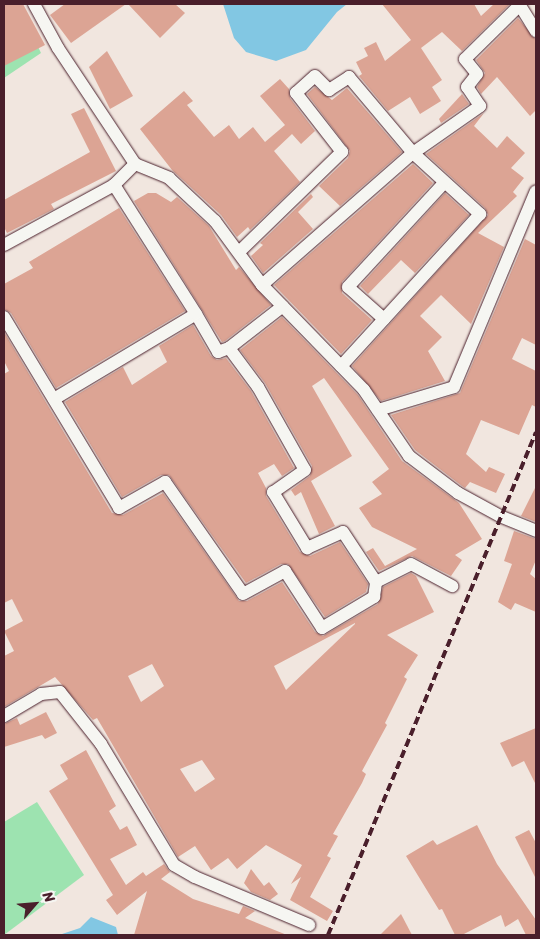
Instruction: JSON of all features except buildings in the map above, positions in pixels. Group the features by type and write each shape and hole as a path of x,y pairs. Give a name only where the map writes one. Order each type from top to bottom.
{"street":[{"path":"34,4 58,48 136,164 169,178 215,221 262,285 341,366 378,410 416,461 458,493 502,517 536,531"},
{"path":"262,285 413,153 480,106 467,87 477,74 465,59 519,4 536,31"},
{"path":"239,252 342,152 296,93 315,76 329,90 349,77 413,153 444,184 480,214 341,366"},
{"path":"4,245 114,185 136,164"},
{"path":"384,319 348,287 444,184"},
{"path":"114,185 218,352 229,348 283,306"},
{"path":"378,410 454,387 536,191"},
{"path":"54,399 196,314"},
{"path":"4,317 54,399 92,469 119,508 165,482 244,594 285,571 322,628 374,598 376,582 343,532 307,548 273,492 305,470 258,387 229,348"},
{"path":"376,582 410,564 452,586"},
{"path":"4,716 41,694 60,692 101,744 174,865 195,877 310,925"}],"green space":[{"path":"30,30 41,53 4,78 4,44"},
{"path":"37,802 84,875 4,935 4,822"}],"water":[{"path":"223,4 347,4 337,12 306,50 276,61 246,52 234,38"},
{"path":"91,917 116,927 118,935 59,935 80,928"}],"railway":[{"path":"328,935 536,432"}]}
